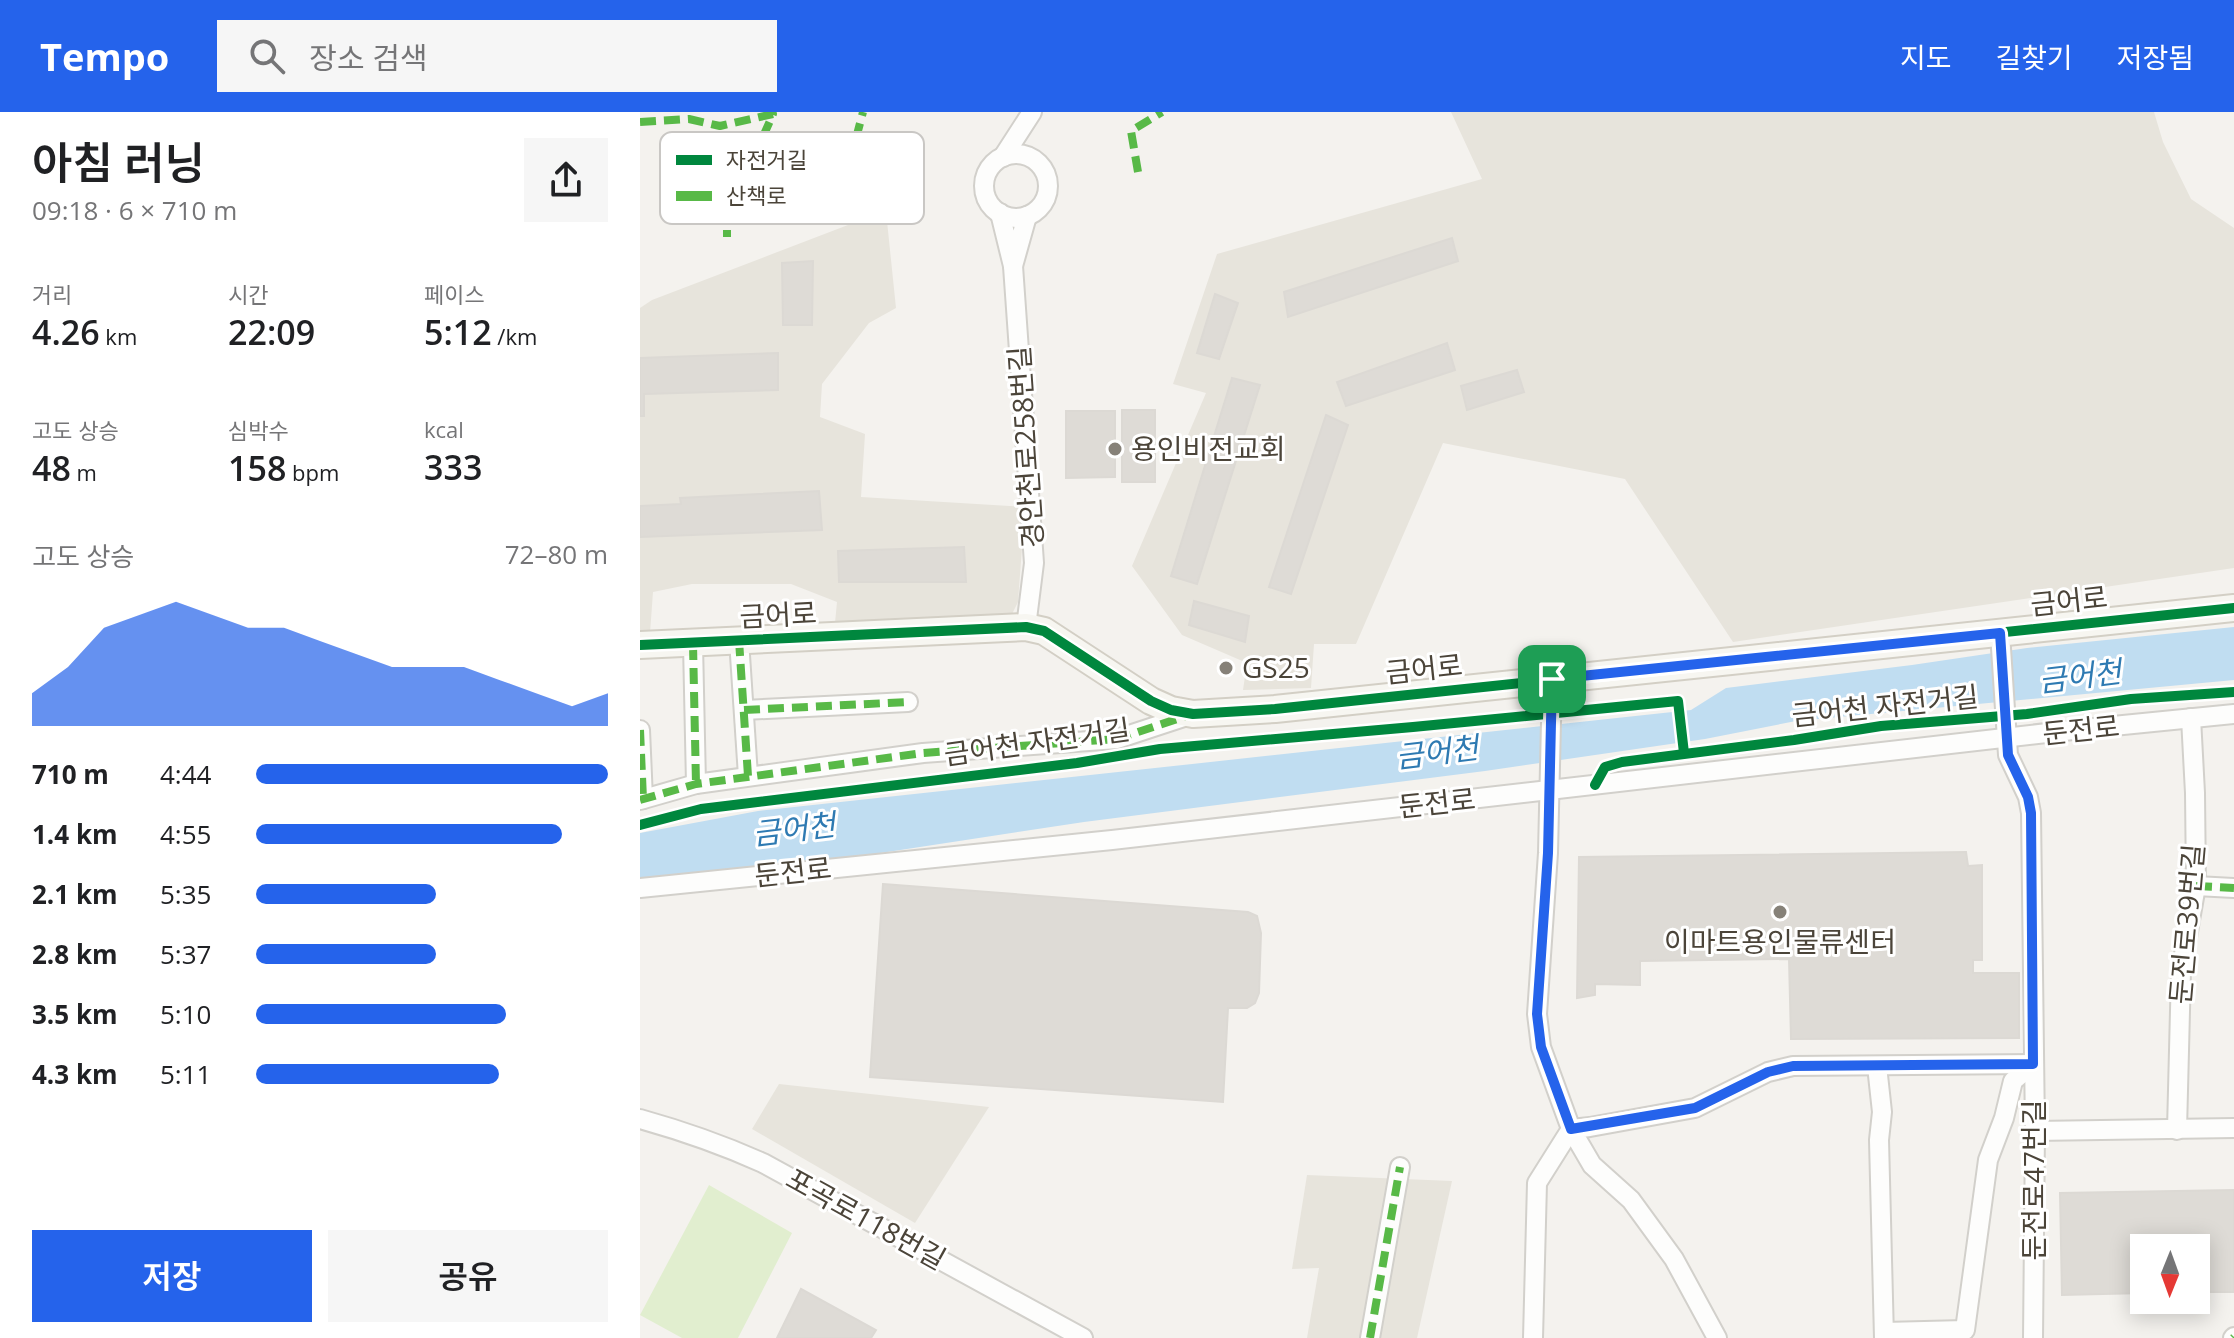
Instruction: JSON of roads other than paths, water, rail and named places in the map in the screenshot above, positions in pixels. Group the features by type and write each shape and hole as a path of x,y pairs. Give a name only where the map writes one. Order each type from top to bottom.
{"street":[{"path":"1003,157 1021,154 1031,157 1046,173 1048,194 1036,211 1027,216 1017,218 1000,213 990,204 984,185 992,165 1003,157 1033,112"},
{"path":"1031,157 1033,112"},
{"path":"1000,213 1013,266"},
{"path":"1013,266 1027,216"},
{"name":"경안천로258번길","path":"1013,266 1034,563 1026,627"},
{"name":"금어로","path":"640,645 1026,627 1044,631 1151,701 1171,710 1193,714 1552,686 2234,608"},
{"name":"둔전로47번길","path":"2000,633 2008,755 2028,797 2031,813 2035,1131 2033,1338"},
{"path":"739,640 748,776"},
{"path":"693,644 696,784"},
{"path":"1552,686 1548,853 1537,1014 1541,1047 1571,1129 1592,1165 1631,1200 1674,1259 1717,1338"},
{"path":"744,710 908,702"},
{"path":"640,730 641,800 696,784 923,753 1117,739 1193,714"},
{"name":"둔전로","path":"640,888 1112,840 1549,783 2234,714"},
{"name":"둔전로39번길","path":"2177,1130 2181,971 2196,886 2191,718"},
{"path":"2196,886 2234,888"},
{"path":"1533,1338 1537,1183 1571,1129 1695,1108 1768,1072 1793,1066 2033,1064"},
{"path":"1877,1066 1882,1112 1879,1140 1884,1335 1965,1330 1988,1160 2004,1118 2013,1081 2033,1064"},
{"name":"포곡로118번길","path":"640,1119 688,1133 763,1163 1083,1338"},
{"path":"2035,1131 2234,1128"},
{"path":"1370,1338 1400,1167"}],"water":[{"name":"금어천","path":"2234,627 2234,680 1796,721 1705,739 1485,771 1084,822 848,858 640,881 640,833 758,811 1691,710 1726,688 2027,648"}],"place":[{"name":"용인비전교회","path":"1115,449"},
{"name":"GS25","path":"1226,668"},
{"name":"이마트용인물류센터","path":"1780,912"}]}
